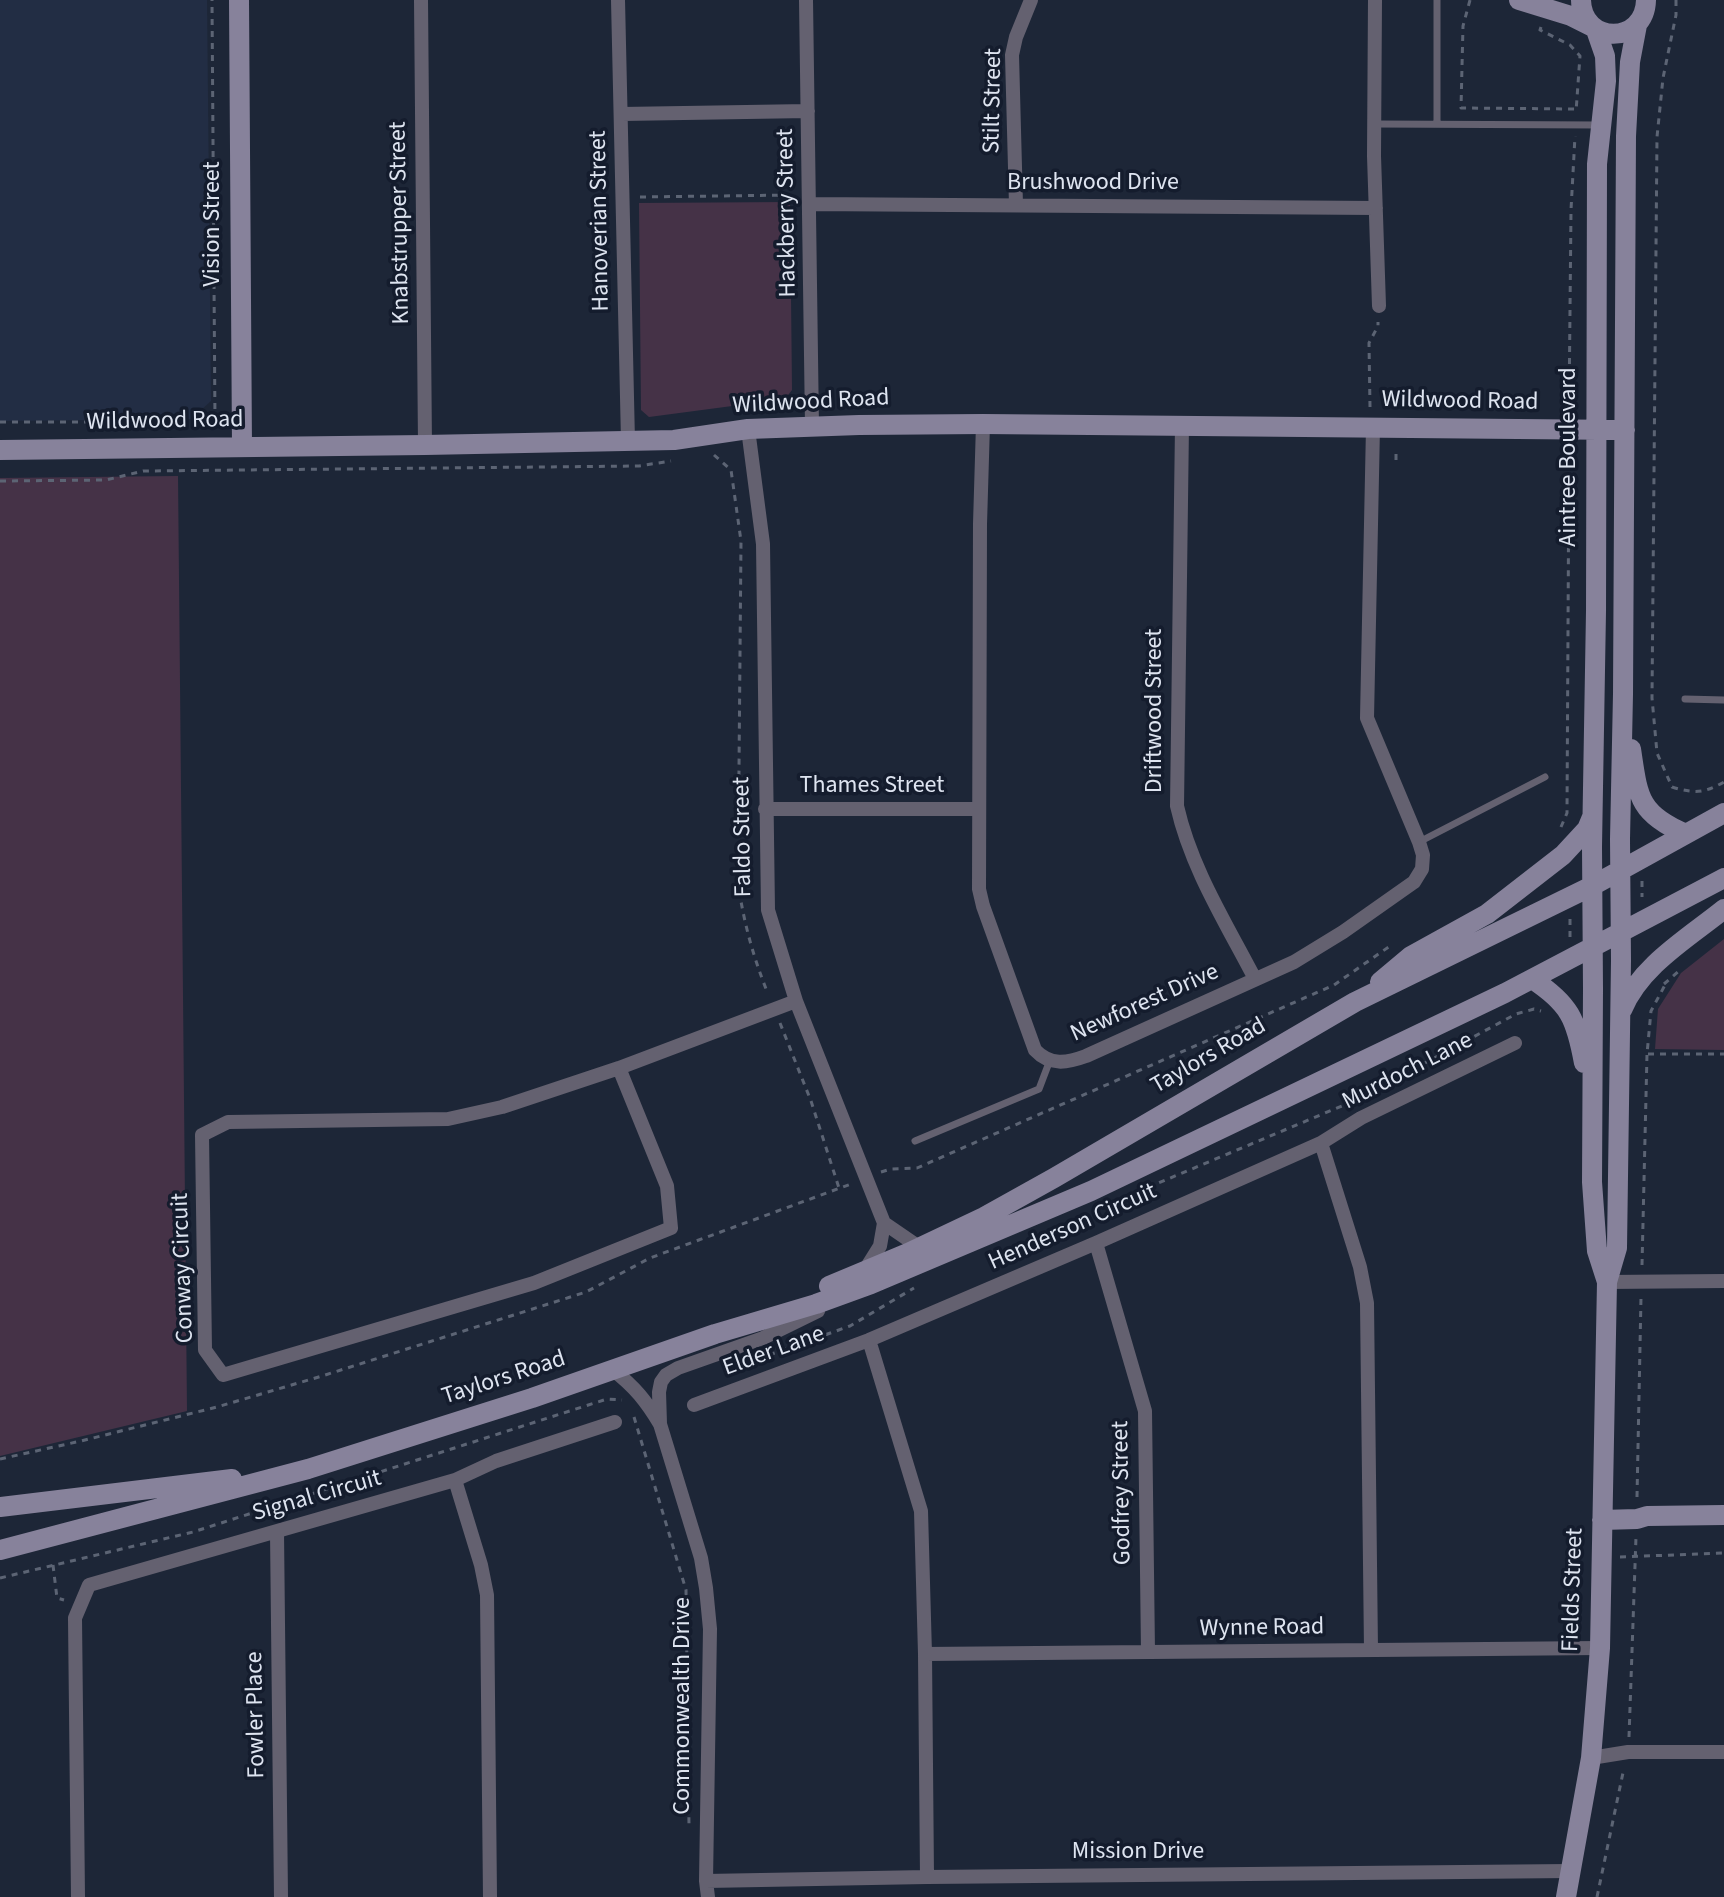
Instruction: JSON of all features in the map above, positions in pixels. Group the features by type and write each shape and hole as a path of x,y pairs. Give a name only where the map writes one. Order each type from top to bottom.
{"street":[{"name":"Vision Street","path":"239,0 242,447"},
{"name":"Knabstrupper Street","path":"421,0 425,445"},
{"name":"Hanoverian Street","path":"618,0 628,441"},
{"name":"Hackberry Street","path":"806,0 812,426"},
{"name":"Stilt Street","path":"1016,205 1012,55 1031,0"},
{"path":"1375,0 1374,124 1379,306"},
{"path":"1519,0 1571,16 1606,34 1627,31 1642,13 1663,0"},
{"name":"Aintree Boulevard","path":"1581,0 1583,15 1601,40 1606,70 1597,164 1593,947"},
{"path":"1620,871 1627,125 1630,62 1642,13"},
{"path":"622,114 808,111"},
{"path":"1601,125 1627,125"},
{"name":"Brushwood Drive","path":"810,204 1376,208"},
{"name":"Wildwood Road","path":"0,450 674,440 748,429 812,426 983,424 1625,430"},
{"name":"Newforest Drive","path":"983,424 979,889 1035,1050 1041,1057 1059,1062 1086,1056 1294,962 1414,882 1422,869 1423,855 1419,842 1367,718 1373,427"},
{"name":"Driftwood Street","path":"1182,425 1177,806 1192,856 1255,979"},
{"name":"Faldo Street","path":"748,429 763,544 768,910 796,1001 884,1223"},
{"path":"1623,694 1637,788 1643,804 1669,827 1686,834"},
{"name":"Thames Street","path":"765,809 979,809"},
{"name":"Taylors Road","path":"868,1278 919,1247 984,1217 1054,1178 1355,1002 1569,898 1724,813"},
{"path":"1355,1002 1411,956 1487,914 1552,864 1578,840 1592,816"},
{"name":"Fields Street","path":"1566,1897 1591,1758 1600,1648 1607,1282 1617,1248 1620,871"},
{"name":"Taylors Road","path":"0,1550 308,1469 613,1370 868,1278 1091,1191 1571,960 1724,878"},
{"path":"1620,1013 1628,994 1642,977 1724,909"},
{"name":"Fields Street","path":"1593,947 1592,1182 1597,1251 1607,1282"},
{"path":"1532,979 1564,1004 1578,1032 1593,1114"},
{"name":"Conway Circuit","path":"619,1068 667,1186 671,1228 534,1283 223,1375 205,1350 202,1135 228,1122 448,1119 502,1107 619,1068 796,1001"},
{"name":"Murdoch Lane","path":"1321,1143 1361,1118 1515,1043"},
{"path":"1321,1143 1360,1267 1367,1303 1371,1650"},
{"name":"Henderson Circuit","path":"869,1340 1321,1143"},
{"path":"868,1278 880,1246 884,1223 919,1247"},
{"name":"Godfrey Street","path":"1096,1243 1145,1411 1148,1652"},
{"name":"Commonwealth Drive","path":"660,1424 659,1392 666,1375 763,1338 868,1278"},
{"path":"1607,1282 1724,1281"},
{"path":"869,1340 921,1511 927,1877"},
{"name":"Elder Lane","path":"694,1405 869,1340"},
{"name":"Commonwealth Drive","path":"613,1370 633,1385 660,1424 701,1558 710,1629 708,1897"},
{"name":"Signal Circuit","path":"80,1606 89,1585 455,1480 496,1461 615,1422"},
{"name":"Taylors Road","path":"0,1507 308,1469"},
{"path":"455,1480 487,1595 490,1897"},
{"path":"1602,1520 1724,1515"},
{"name":"Fowler Place","path":"277,1532 281,1897"},
{"path":"78,1897 75,1618 80,1606"},
{"name":"Wynne Road","path":"925,1654 1600,1648"},
{"path":"1591,1758 1628,1752 1724,1752"},
{"name":"Mission Drive","path":"706,1881 1570,1871"}],"lane":[{"path":"1437,0 1437,123"},
{"path":"1374,124 1601,125"},
{"path":"1685,699 1724,700"},
{"path":"1419,842 1545,777"},
{"path":"915,1141 1039,1089 1050,1060"}],"path":[{"path":"0,422 215,422 212,0"},
{"path":"1470,0 1463,26 1461,108 1576,109"},
{"path":"1676,0 1657,137 1652,698 1657,753 1672,787 1685,791 1707,791 1724,782"},
{"path":"1540,30 1570,45 1580,56 1571,210 1567,813 1557,835"},
{"path":"622,197 793,195 810,204"},
{"path":"1379,306 1378,326 1369,343 1369,407 1382,407"},
{"path":"1396,428 1396,460"},
{"path":"713,455 731,470 741,541 738,883 745,925 756,965 811,1101 839,1188"},
{"path":"0,481 106,480 143,471 639,466 680,459"},
{"path":"1642,858 1643,920"},
{"path":"1569,898 1571,960"},
{"path":"0,1459 217,1407 586,1292 650,1258 891,1169 917,1168 1334,985 1393,944"},
{"path":"1597,1897 1628,1752 1636,1556 1647,1054 1651,1011 1665,985"},
{"path":"1647,1054 1724,1054"},
{"path":"634,1416 686,1590 689,1836"},
{"path":"1601,1557 1724,1553"},
{"path":"53,1565 57,1598 80,1606"}],"shaded area":[{"path":"0,0 207,0 211,401 191,419 0,421"},
{"path":"790,202 792,390 785,399 649,417 641,410 639,203"},
{"path":"178,476 187,1411 0,1456 0,478"},
{"path":"1724,939 1724,1050 1655,1049 1658,1009 1681,973"}]}
